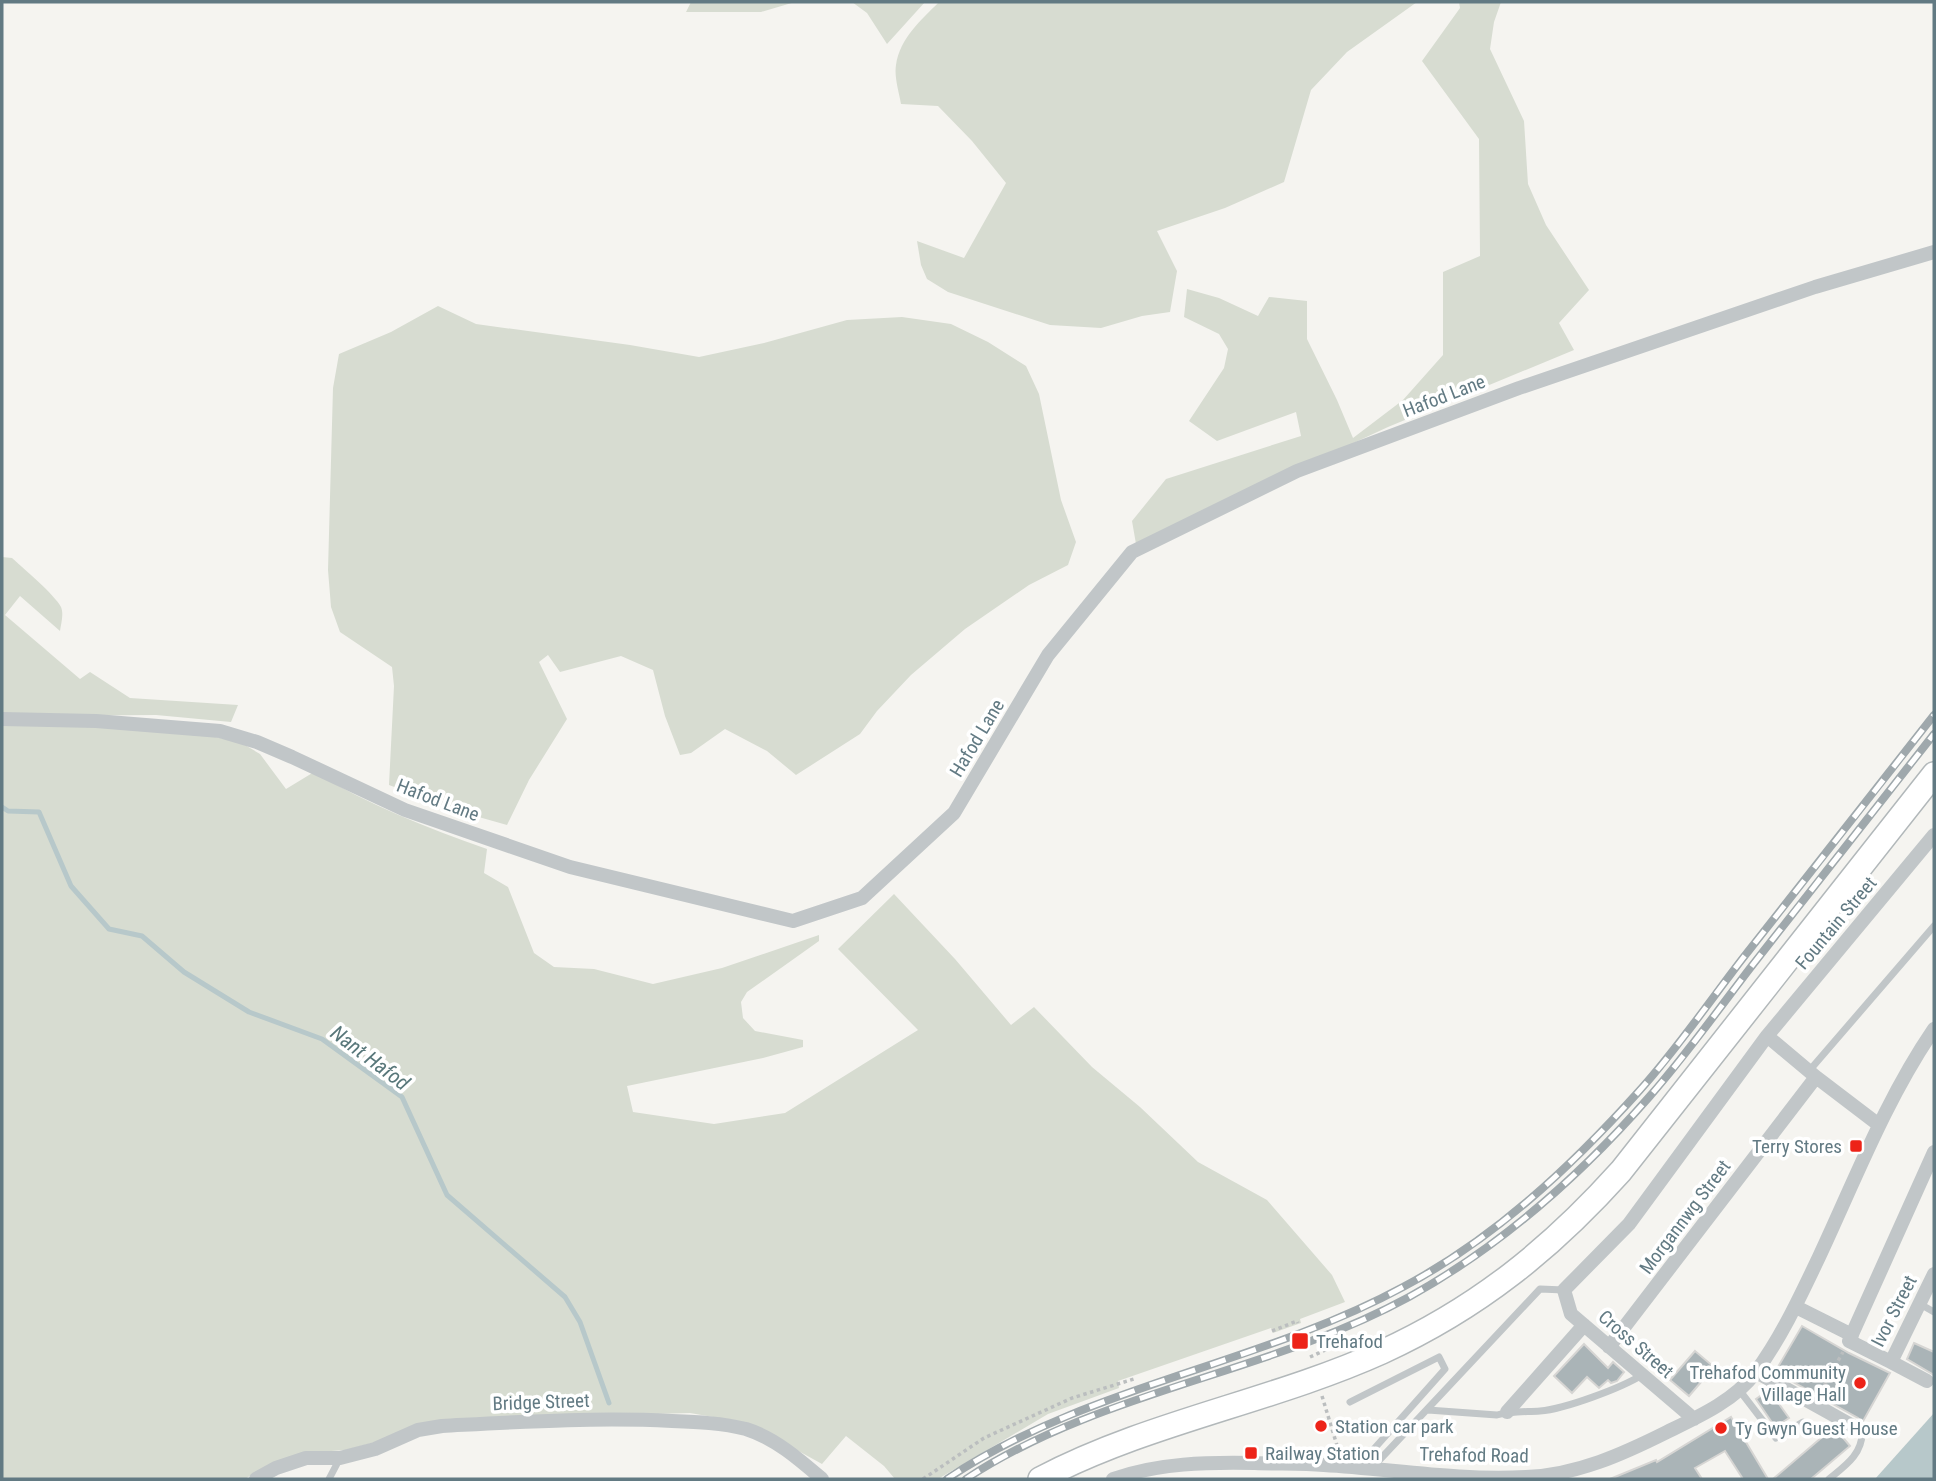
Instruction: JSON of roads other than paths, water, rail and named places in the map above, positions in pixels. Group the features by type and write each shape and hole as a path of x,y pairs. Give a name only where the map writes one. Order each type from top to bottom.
{"main road":[{"path":"1040,1479 1070,1463 1138,1436 1380,1353 1426,1330 1510,1276 1548,1246 1621,1171 1934,774"}],"street":[{"name":"Hafod Lane","path":"2,719 96,721 220,731 281,752 405,810 569,867 793,921 862,898 954,813 1048,655 1132,552 1297,471 1479,402 1815,287 1934,252"},
{"name":"Fountain Street","path":"1564,1290 1629,1224 1767,1036 1934,835"},
{"name":"Trehafod Road","path":"1113,1479 1135,1471 1212,1462 1357,1468 1474,1477 1579,1474 1694,1419 1741,1391 1756,1373 1796,1307 1879,1125 1911,1064 1934,1029"},
{"path":"1767,1036 1879,1125"},
{"name":"Morgannwg Street","path":"1609,1347 1813,1074"},
{"path":"1851,1338 1934,1152"},
{"name":"Ivor Street","path":"1796,1307 1891,1362 1934,1274"},
{"name":"Cross Street","path":"1564,1290 1571,1314 1694,1419"},
{"path":"1507,1412 1584,1325"},
{"path":"1891,1362 1927,1381"},
{"path":"1756,1373 1853,1426"},
{"name":"Bridge Street","path":"256,1479 276,1468 306,1458 340,1458 375,1449 418,1430 442,1426 600,1419 722,1424 748,1430 771,1440 822,1479"}],"lane":[{"path":"1813,1074 1934,926"},
{"path":"1357,1468 1428,1410 1540,1289 1564,1290"},
{"path":"1920,1304 1934,1312"},
{"path":"1350,1402 1439,1357 1445,1369 1357,1468"},
{"path":"1428,1410 1497,1415 1507,1412 1542,1411 1633,1381 1642,1375"},
{"path":"1741,1391 1776,1438 1803,1422 1818,1432"},
{"path":"1829,1479 1853,1459 1863,1440 1862,1431 1853,1426"},
{"path":"329,1479 340,1458"}],"waterway":[{"name":"Nant Hafod","path":"2,807 8,811 39,812 71,886 109,929 142,936 184,972 249,1012 322,1039 402,1097 447,1195 565,1297 580,1322 609,1403"}],"railway":[{"path":"947,1479 1001,1447 1057,1420 1347,1314 1436,1268 1500,1224 1587,1147 1654,1074 1934,715"},
{"path":"966,1479 1018,1449 1072,1424 1355,1323 1443,1277 1507,1232 1568,1181 1650,1096 1934,734"}],"place":[{"name":"Terry Stores","path":"1856,1146"},
{"name":"Trehafod","path":"1300,1341"},
{"name":"Trehafod Community Village Hall","path":"1860,1383"},
{"name":"Station car park","path":"1321,1426"},
{"name":"Ty Gwyn Guest House","path":"1721,1428"},
{"name":"Railway Station","path":"1251,1453"}]}
